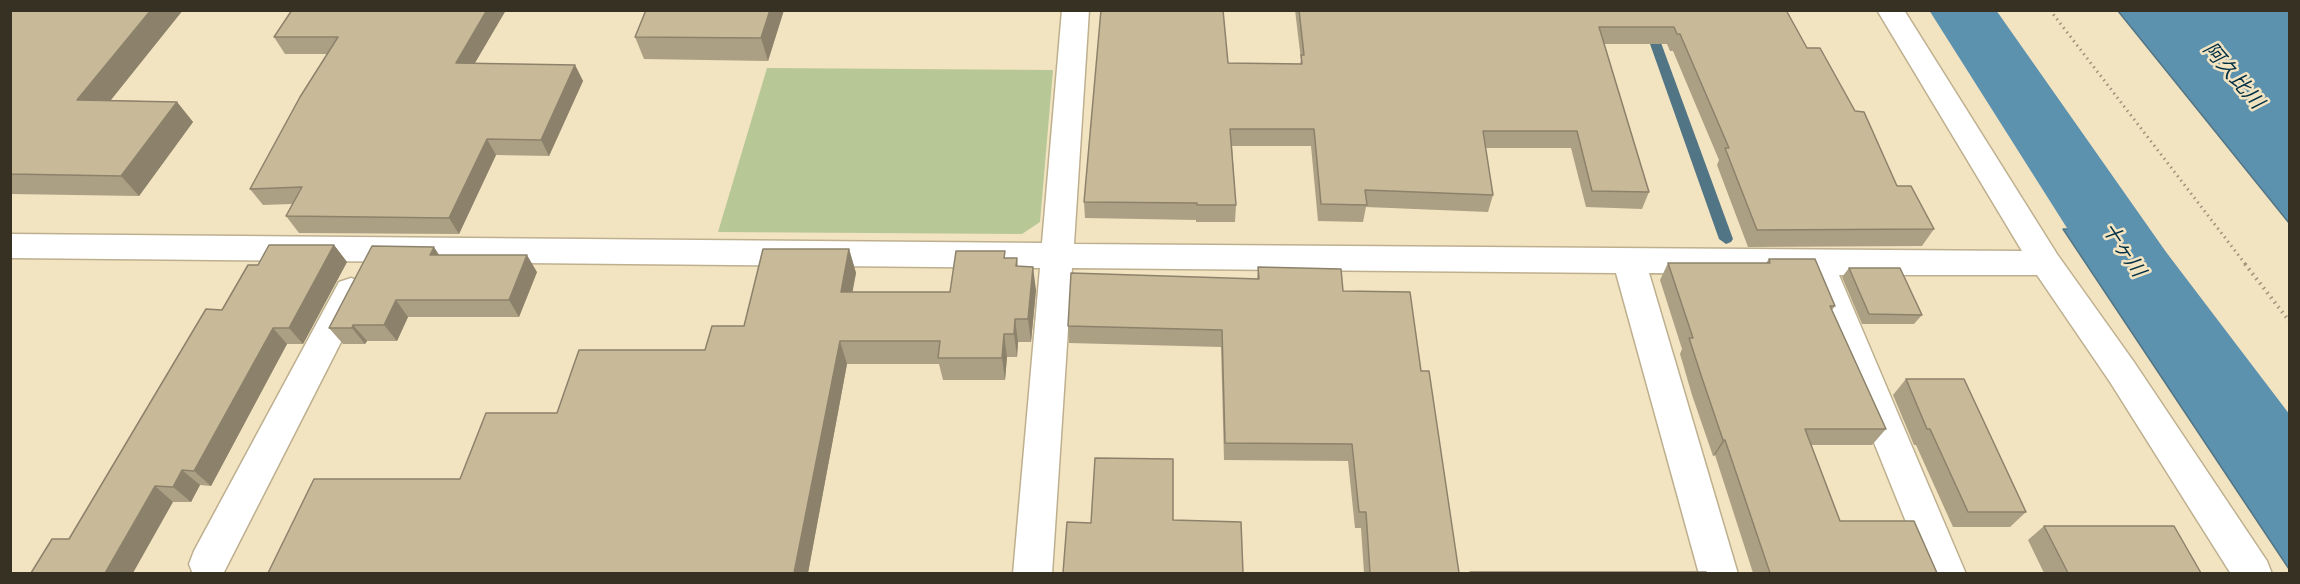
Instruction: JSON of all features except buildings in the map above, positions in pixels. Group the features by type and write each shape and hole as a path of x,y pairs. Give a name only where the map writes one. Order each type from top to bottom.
{"street":[{"path":"1032,573 1055,255 1076,10"},
{"path":"1890,10 2046,263 2122,372 2253,573"},
{"path":"10,246 374,247 1629,262 2046,263"},
{"path":"208,564 374,247"},
{"path":"1629,262 1719,573"},
{"path":"1818,263 1947,573"}],"path":[{"path":"2050,10 2289,322"}],"green space":[{"path":"767,68 1053,70 1040,222 1022,234 718,232"}],"water":[{"name":"阿久比川","path":"2118,11 2289,11 2289,223"},
{"path":"2063,229 2148,229 2289,424 2289,569"}],"waterway":[{"path":"1643,10 1726,239"},
{"name":"十ヶ川","path":"1962,10 2138,274 2290,486"}]}
